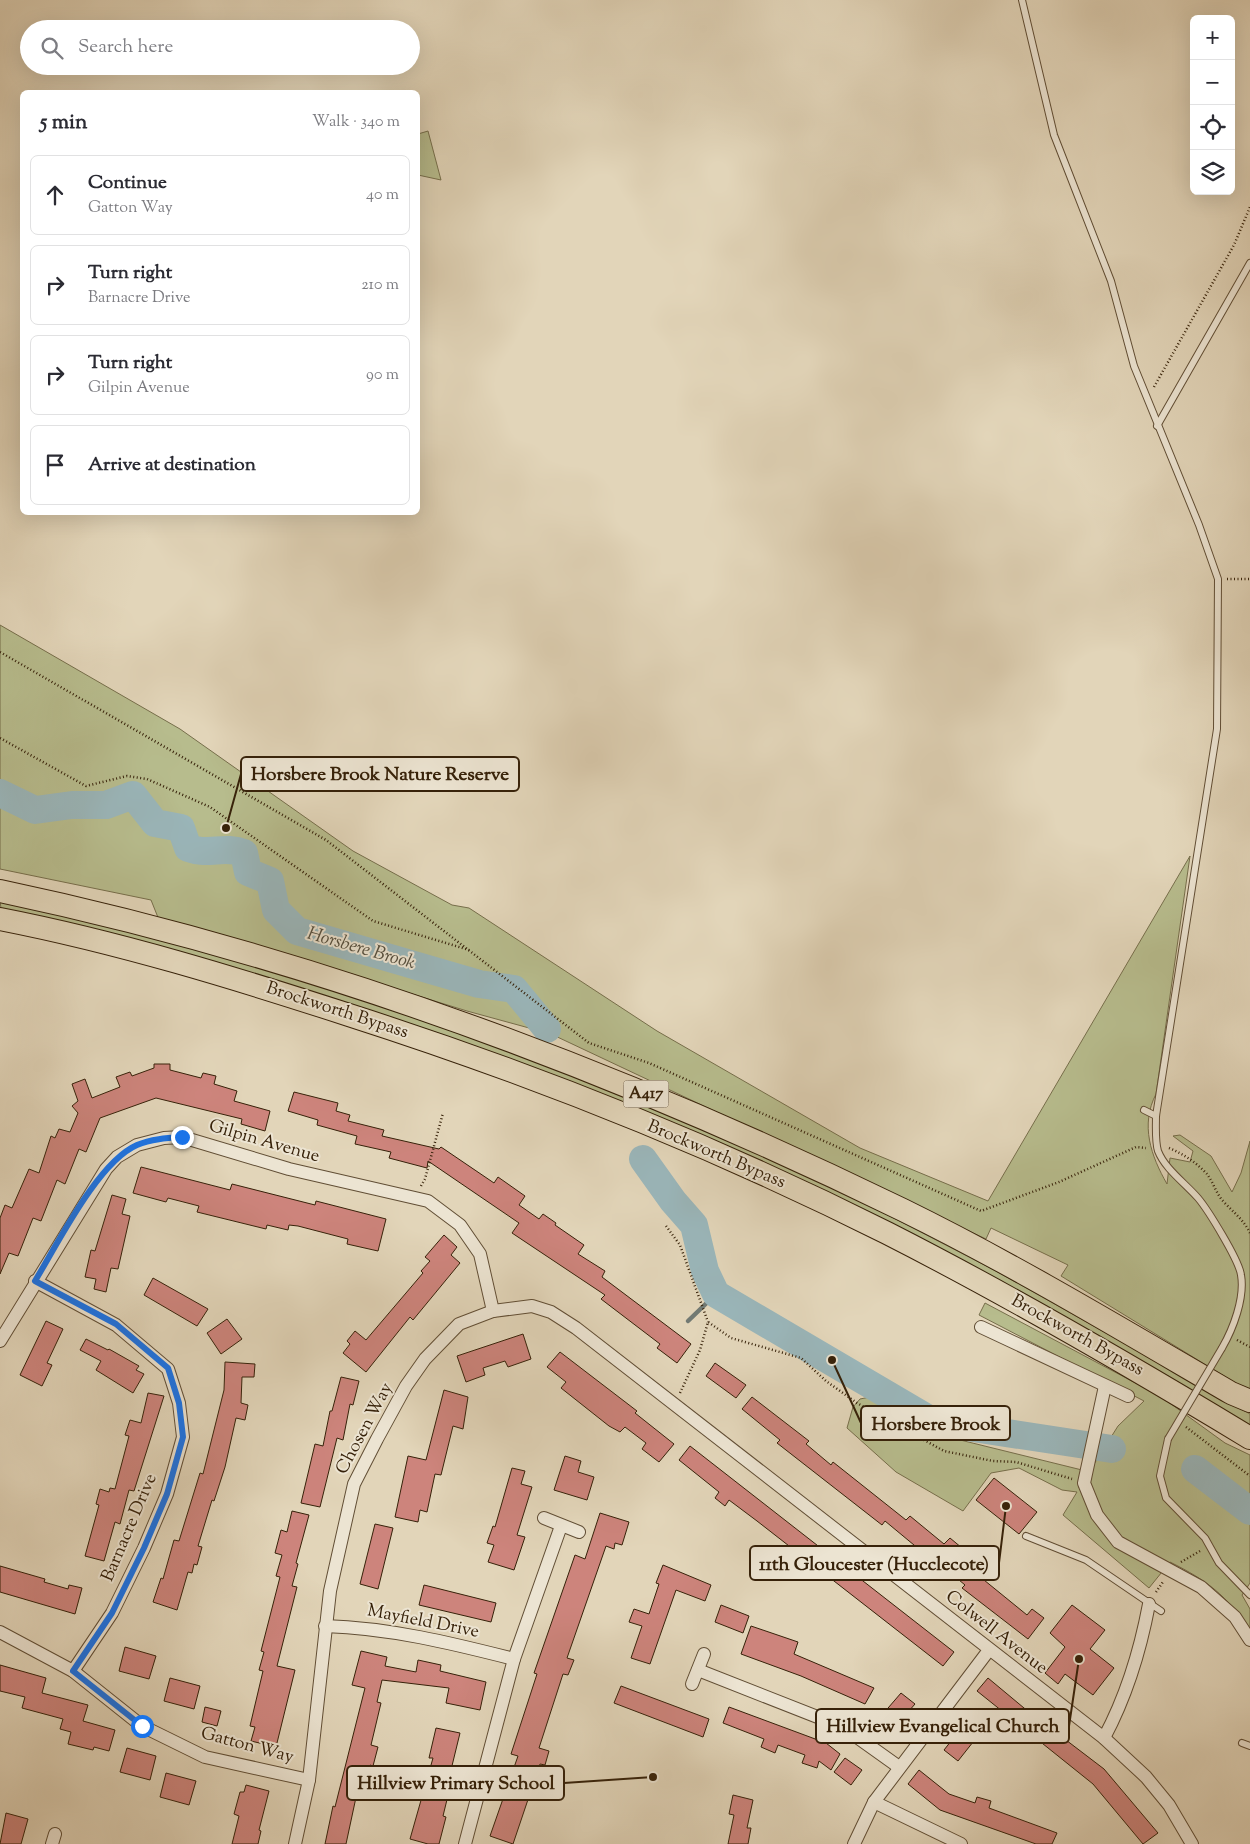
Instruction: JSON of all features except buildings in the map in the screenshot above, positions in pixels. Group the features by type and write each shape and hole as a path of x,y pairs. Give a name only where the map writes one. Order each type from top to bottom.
{"highway":[{"name":"Brockworth Bypass","path":"0,891 107,915 275,961 364,990 594,1072 706,1118 904,1211 1005,1263 1231,1393 1250,1401"},
{"name":"Brockworth Bypass","path":"0,919 82,937 213,973 390,1028 539,1080 716,1153 888,1234 1044,1316 1250,1438"}],"street":[{"name":"Gilpin Avenue","path":"0,1341 35,1281 106,1169 117,1157 137,1145 182,1137 199,1140 289,1169 428,1201 460,1225 480,1254 493,1311"},
{"name":"Barnacre Drive","path":"35,1281 116,1324 168,1368 179,1403 183,1437 167,1494 144,1548 112,1613 73,1671"},
{"name":"Chosen Way","path":"296,1844 309,1780 330,1591 354,1484 406,1386 425,1359 459,1324 493,1311 532,1306 551,1312 576,1328 675,1404"},
{"path":"981,1327 1128,1396"},
{"path":"1105,1386 1084,1483 1097,1515 1118,1542 1201,1587 1234,1617 1250,1640"},
{"name":"Colwell Avenue","path":"675,1404 714,1426 989,1650 1104,1738 1146,1777 1169,1805 1189,1843"},
{"path":"544,1518 579,1532"},
{"path":"465,1844 514,1659 561,1526"},
{"path":"1104,1738 1121,1707 1135,1668 1149,1604"},
{"name":"Mayfield Drive","path":"325,1626 358,1627 432,1638 514,1659"},
{"name":"Gatton Way","path":"0,1632 73,1671 142,1726 205,1757 309,1780"},
{"path":"854,1844 874,1802 898,1767 989,1650"},
{"path":"692,1684 704,1654"},
{"path":"698,1670 843,1727 898,1767"},
{"path":"874,1802 961,1844"}],"lane":[{"path":"1022,0 1054,135 1111,280 1134,366 1199,525 1218,578 1218,729 1156,1116 1158,1150 1164,1161 1199,1199 1228,1246 1241,1274 1239,1299 1230,1334 1168,1439 1160,1476 1166,1498 1205,1538 1219,1563 1250,1595"},
{"path":"1157,426 1250,263"},
{"path":"1144,1110 1156,1116"},
{"path":"1026,1536 1086,1560 1161,1611"},
{"path":"1242,1742 1250,1746"}],"path":[{"path":"1147,399 1234,245 1250,207"},
{"path":"1218,578 1250,579"},
{"path":"0,652 326,840 473,951 589,1043 649,1062 981,1212 1059,1182 1136,1147 1158,1150 1167,1147 1184,1154 1201,1169 1235,1215 1245,1222 1250,1233"},
{"path":"0,738 86,786 128,776 147,779 210,807 373,921 473,951"},
{"path":"413,1197 425,1179 443,1113"},
{"path":"666,1226 680,1245 708,1322 731,1338 801,1358 826,1382 857,1403 944,1451 993,1461 1016,1462 1084,1483"},
{"path":"675,1404 700,1350 708,1322"},
{"path":"1230,1334 1250,1347"},
{"path":"1178,1422 1250,1476"},
{"path":"1149,1604 1170,1569 1209,1546"}],"green space":[{"path":"428,131 441,180 420,175 420,133"},
{"path":"0,625 180,729 353,851 452,905 469,908 657,1031 860,1148 988,1201 1190,856 1156,1094 1151,1106 1148,1129 1152,1151 1167,1184 1170,1158 1190,1162 1193,1151 1173,1136 1180,1135 1211,1156 1232,1192 1241,1173 1250,1141 1250,1392 1061,1276 1068,1265 991,1228 986,1239 551,1034 467,1011 337,971 161,925 151,900 0,869"},
{"path":"0,900 56,912 273,970 488,1042 722,1137 855,1198 996,1271 1250,1414 1250,1427 738,1154 1,909"},
{"path":"985,1303 1160,1396 1225,1443 1250,1455 1250,1583 1242,1595 1250,1609 1250,1630 1233,1607 1215,1590 1170,1562 1149,1588 1063,1515 1077,1492 1062,1490 1019,1468 991,1473 963,1511 896,1472 847,1428 853,1407 860,1399 875,1396 944,1436 1082,1470 1079,1488 1118,1426 1144,1401 979,1315"}],"waterway":[{"name":"Horsbere Brook","path":"0,793 35,810 72,805 106,805 133,795 155,823 181,828 188,848 203,851 230,850 244,853 248,872 270,881 276,910 297,931 479,984 514,989 547,1029"},
{"name":"Horsbere Brook","path":"643,1159 673,1201 694,1225 705,1271 716,1294 934,1422 1112,1449"},
{"path":"688,1321 716,1294"},
{"name":"Horsbere Brook","path":"1195,1469 1250,1511"}],"place":[{"name":"Horsbere Brook Nature Reserve","path":"226,828"},
{"name":"Horsbere Brook","path":"832,1360"},
{"name":"11th Gloucester (Hucclecote)","path":"1006,1506"},
{"name":"Hillview Evangelical Church","path":"1079,1659"},
{"name":"Hillview Primary School","path":"653,1777"}],"route":[{"path":"142,1726 73,1671 112,1613 144,1548 167,1494 183,1437 179,1403 168,1368 152,1353 116,1324 35,1281 92,1188 117,1157 137,1145 164,1138 182,1137"}]}
